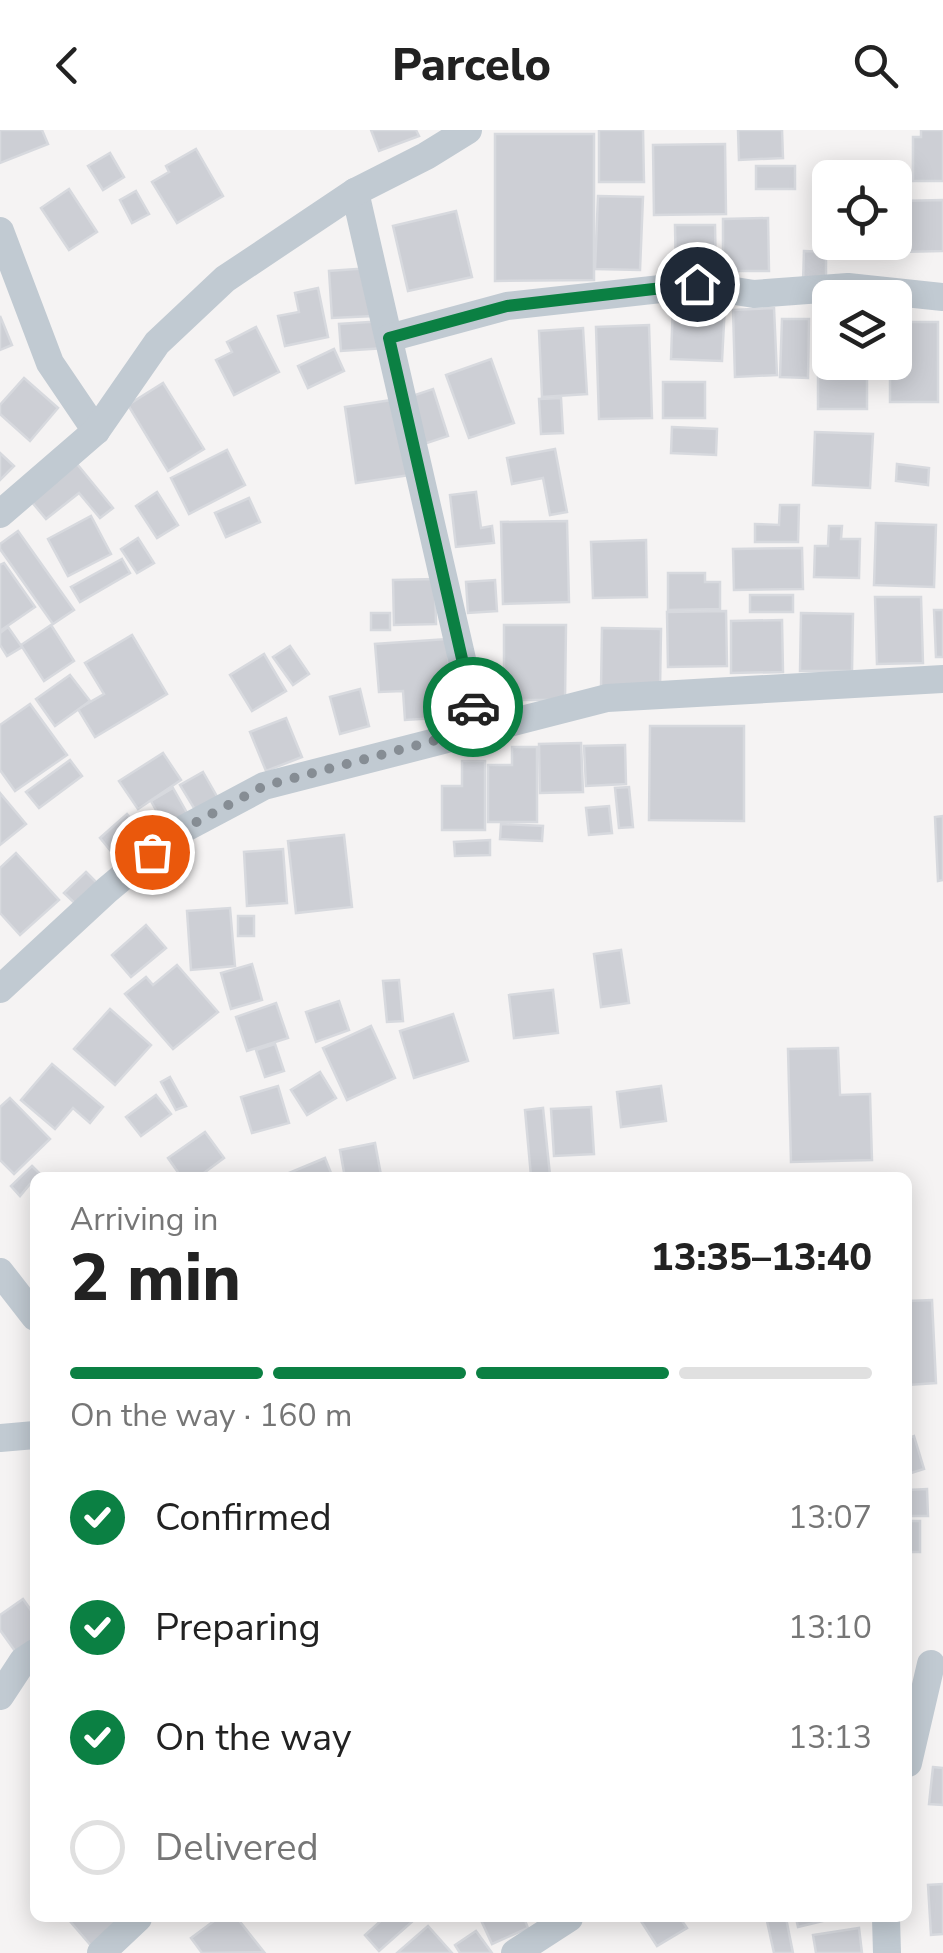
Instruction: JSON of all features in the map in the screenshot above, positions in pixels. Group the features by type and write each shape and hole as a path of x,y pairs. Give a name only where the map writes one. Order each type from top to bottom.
{"street":[{"path":"0,514 96,431 157,343 225,280 355,192 468,130"},
{"path":"355,192 478,729"},
{"path":"0,231 50,362 96,431"},
{"path":"389,338 507,306 697,284 754,294 848,288 943,297"},
{"path":"0,989 174,834 264,786 607,698 943,679"},
{"path":"0,1272 30,1311"},
{"path":"0,1438 30,1435"},
{"path":"0,1696 30,1656"},
{"path":"912,1742 927,1662"},
{"path":"101,1953 134,1922"},
{"path":"515,1953 562,1922"},
{"path":"886,1922 887,1953"}],"building":[{"path":"0,130 42,130 48,144 0,163"},
{"path":"371,130 416,130 419,136 379,151"},
{"path":"599,130 643,130 644,182 599,182"},
{"path":"738,130 782,130 783,158 739,160"},
{"path":"921,130 943,130 943,181 913,181 913,137 921,137"},
{"path":"495,134 594,134 594,280 495,281"},
{"path":"725,144 726,214 654,215 653,145"},
{"path":"196,149 223,196 177,223 152,182 169,172 166,166"},
{"path":"110,153 124,177 103,190 88,166"},
{"path":"756,166 795,166 795,189 756,189"},
{"path":"69,189 97,232 69,250 41,208"},
{"path":"136,191 149,214 132,223 120,200"},
{"path":"598,196 643,197 640,270 595,269"},
{"path":"943,200 943,251 912,252 912,201"},
{"path":"456,211 472,277 408,291 393,226"},
{"path":"768,218 769,271 723,271 723,219"},
{"path":"675,225 715,225 716,278 676,278"},
{"path":"804,251 812,251 812,260 826,260 826,280 803,283"},
{"path":"370,268 373,316 332,318 329,271"},
{"path":"318,288 328,337 285,346 278,316 299,312 295,293"},
{"path":"673,302 725,304 722,361 671,359"},
{"path":"774,308 777,375 735,377 733,310"},
{"path":"0,316 12,345 0,350"},
{"path":"782,319 809,319 808,378 780,377"},
{"path":"384,321 385,348 341,351 339,324"},
{"path":"912,322 938,322 938,402 890,402 890,380 912,380"},
{"path":"649,325 652,418 599,419 596,327"},
{"path":"256,327 279,372 234,395 216,360 232,352 227,342"},
{"path":"583,328 587,394 542,397 539,331"},
{"path":"334,349 344,371 308,388 298,366"},
{"path":"491,359 514,423 469,438 446,375"},
{"path":"24,378 58,408 30,441 0,414 0,405"},
{"path":"818,380 867,380 867,409 818,409"},
{"path":"663,382 705,382 705,418 663,418"},
{"path":"163,383 204,449 168,471 128,405"},
{"path":"433,389 448,436 421,445 406,398"},
{"path":"561,398 563,433 541,434 539,399"},
{"path":"398,399 410,475 356,483 345,407"},
{"path":"672,427 717,429 716,455 671,453"},
{"path":"815,432 873,434 870,488 813,485"},
{"path":"555,449 567,512 550,515 543,478 512,484 507,458"},
{"path":"227,450 245,485 189,514 171,478"},
{"path":"0,453 14,466 0,480"},
{"path":"77,464 113,508 100,518 79,493 46,519 31,501"},
{"path":"897,464 929,468 928,485 896,481"},
{"path":"157,492 178,525 157,538 136,506"},
{"path":"476,492 481,528 492,526 494,543 456,547 450,495"},
{"path":"249,498 260,522 226,537 215,513"},
{"path":"780,505 799,505 798,542 755,542 755,524 779,525"},
{"path":"91,516 111,554 68,576 48,539"},
{"path":"567,521 569,602 503,604 501,522"},
{"path":"876,523 936,525 934,587 874,585"},
{"path":"829,526 842,526 841,539 860,539 859,578 814,577 815,546 828,546"},
{"path":"18,531 74,610 53,624 0,549 0,544"},
{"path":"138,538 154,563 137,573 121,549"},
{"path":"646,540 647,597 593,598 591,542"},
{"path":"802,548 803,589 734,590 733,549"},
{"path":"122,559 130,573 80,602 71,587"},
{"path":"4,563 35,607 0,631 0,565"},
{"path":"668,573 705,573 705,582 720,582 720,609 668,610"},
{"path":"435,579 436,624 394,625 393,580"},
{"path":"495,580 497,611 468,613 466,582"},
{"path":"750,595 793,595 793,612 750,612"},
{"path":"875,597 921,597 923,663 877,664"},
{"path":"934,610 943,610 943,657 936,657"},
{"path":"726,611 727,666 668,667 667,612"},
{"path":"371,613 390,613 390,630 371,630"},
{"path":"801,613 853,614 852,671 800,671"},
{"path":"782,620 783,672 731,673 731,621"},
{"path":"51,625 74,661 44,681 21,645"},
{"path":"504,625 566,625 565,700 504,700"},
{"path":"8,627 22,647 7,656 0,645 0,633"},
{"path":"602,628 661,629 660,689 601,689"},
{"path":"132,635 167,694 95,737 78,709 104,694 85,663"},
{"path":"447,639 453,717 405,720 403,691 379,692 375,644"},
{"path":"290,646 309,674 293,685 273,657"},
{"path":"264,654 286,691 252,711 230,675"},
{"path":"70,675 90,701 55,726 36,699"},
{"path":"360,689 369,726 340,734 330,697"},
{"path":"30,704 67,755 15,791 0,770 0,725"},
{"path":"286,718 302,757 266,771 250,732"},
{"path":"650,726 744,726 744,821 649,820"},
{"path":"581,743 583,792 540,793 539,744"},
{"path":"625,745 626,784 586,786 584,746"},
{"path":"512,747 537,747 537,822 488,822 488,765 512,765"},
{"path":"163,753 181,780 138,809 119,781"},
{"path":"70,760 82,776 39,808 26,792"},
{"path":"462,761 485,761 485,830 442,830 442,786 462,786"},
{"path":"203,772 219,800 197,813 180,785"},
{"path":"629,787 633,827 619,828 615,788"},
{"path":"173,788 191,820 168,832 151,801"},
{"path":"0,793 26,824 0,845"},
{"path":"609,806 612,833 589,835 586,808"},
{"path":"127,814 152,843 124,867 100,838"},
{"path":"943,816 943,880 938,881 935,817"},
{"path":"501,824 543,826 542,841 500,839"},
{"path":"344,835 352,907 296,913 288,841"},
{"path":"490,840 490,855 455,856 454,842"},
{"path":"283,849 287,903 247,906 244,852"},
{"path":"16,853 59,900 20,935 0,913 0,868"},
{"path":"86,872 101,887 80,908 64,893"},
{"path":"230,908 235,966 191,970 187,911"},
{"path":"238,916 254,916 254,936 238,936"},
{"path":"146,925 166,948 131,977 112,955"},
{"path":"621,950 629,1003 601,1007 594,954"},
{"path":"252,964 262,1000 231,1009 221,973"},
{"path":"177,965 218,1012 173,1049 125,994 146,977 153,985"},
{"path":"399,980 403,1021 387,1022 383,981"},
{"path":"553,990 558,1033 514,1038 509,995"},
{"path":"339,1001 349,1030 316,1042 306,1012"},
{"path":"276,1003 288,1038 247,1051 236,1017"},
{"path":"110,1009 151,1045 115,1085 74,1049"},
{"path":"453,1014 468,1061 414,1078 400,1031"},
{"path":"371,1026 395,1078 347,1100 323,1048"},
{"path":"275,1044 284,1071 265,1077 256,1050"},
{"path":"838,1048 840,1095 870,1094 872,1160 791,1162 788,1049"},
{"path":"52,1064 103,1107 90,1123 73,1108 55,1129 21,1100"},
{"path":"320,1072 336,1098 307,1115 291,1090"},
{"path":"170,1077 186,1106 176,1110 161,1082"},
{"path":"278,1086 289,1123 252,1133 241,1097"},
{"path":"661,1086 666,1121 621,1127 617,1092"},
{"path":"156,1095 171,1114 141,1136 126,1117"},
{"path":"10,1098 50,1139 14,1174 0,1160 0,1107"},
{"path":"591,1107 594,1154 554,1156 551,1109"},
{"path":"543,1108 550,1172 531,1172 525,1110"},
{"path":"205,1132 224,1158 205,1172 178,1172 168,1158"},
{"path":"375,1143 380,1172 344,1172 340,1150"},
{"path":"325,1158 331,1172 291,1172"},
{"path":"32,1166 38,1172 30,1172 30,1184 20,1196 11,1186"},
{"path":"932,1300 936,1383 912,1385 912,1301"},
{"path":"912,1437 924,1469 912,1473"},
{"path":"927,1489 928,1516 912,1516 912,1490"},
{"path":"912,1521 920,1521 920,1552 912,1552"},
{"path":"23,1599 30,1609 30,1651 20,1658 0,1630 0,1615"},
{"path":"933,1767 943,1768 943,1805 929,1804"},
{"path":"943,1884 943,1934 931,1935 928,1885"},
{"path":"71,1922 123,1922 93,1948"},
{"path":"213,1922 240,1922 264,1952 202,1953 191,1938"},
{"path":"380,1922 412,1922 379,1951 365,1935"},
{"path":"482,1922 526,1922 528,1928 492,1944"},
{"path":"642,1922 683,1922 687,1928 657,1946"},
{"path":"767,1922 787,1922 793,1953 774,1953"},
{"path":"428,1926 452,1953 397,1953"},
{"path":"859,1928 862,1953 816,1953 813,1935"},
{"path":"476,1931 492,1953 460,1953 455,1945"}],"way so far":[{"path":"152,852 174,834 264,786 478,729 473,707"}],"route":[{"path":"473,707 389,338 507,306 697,284"}]}
